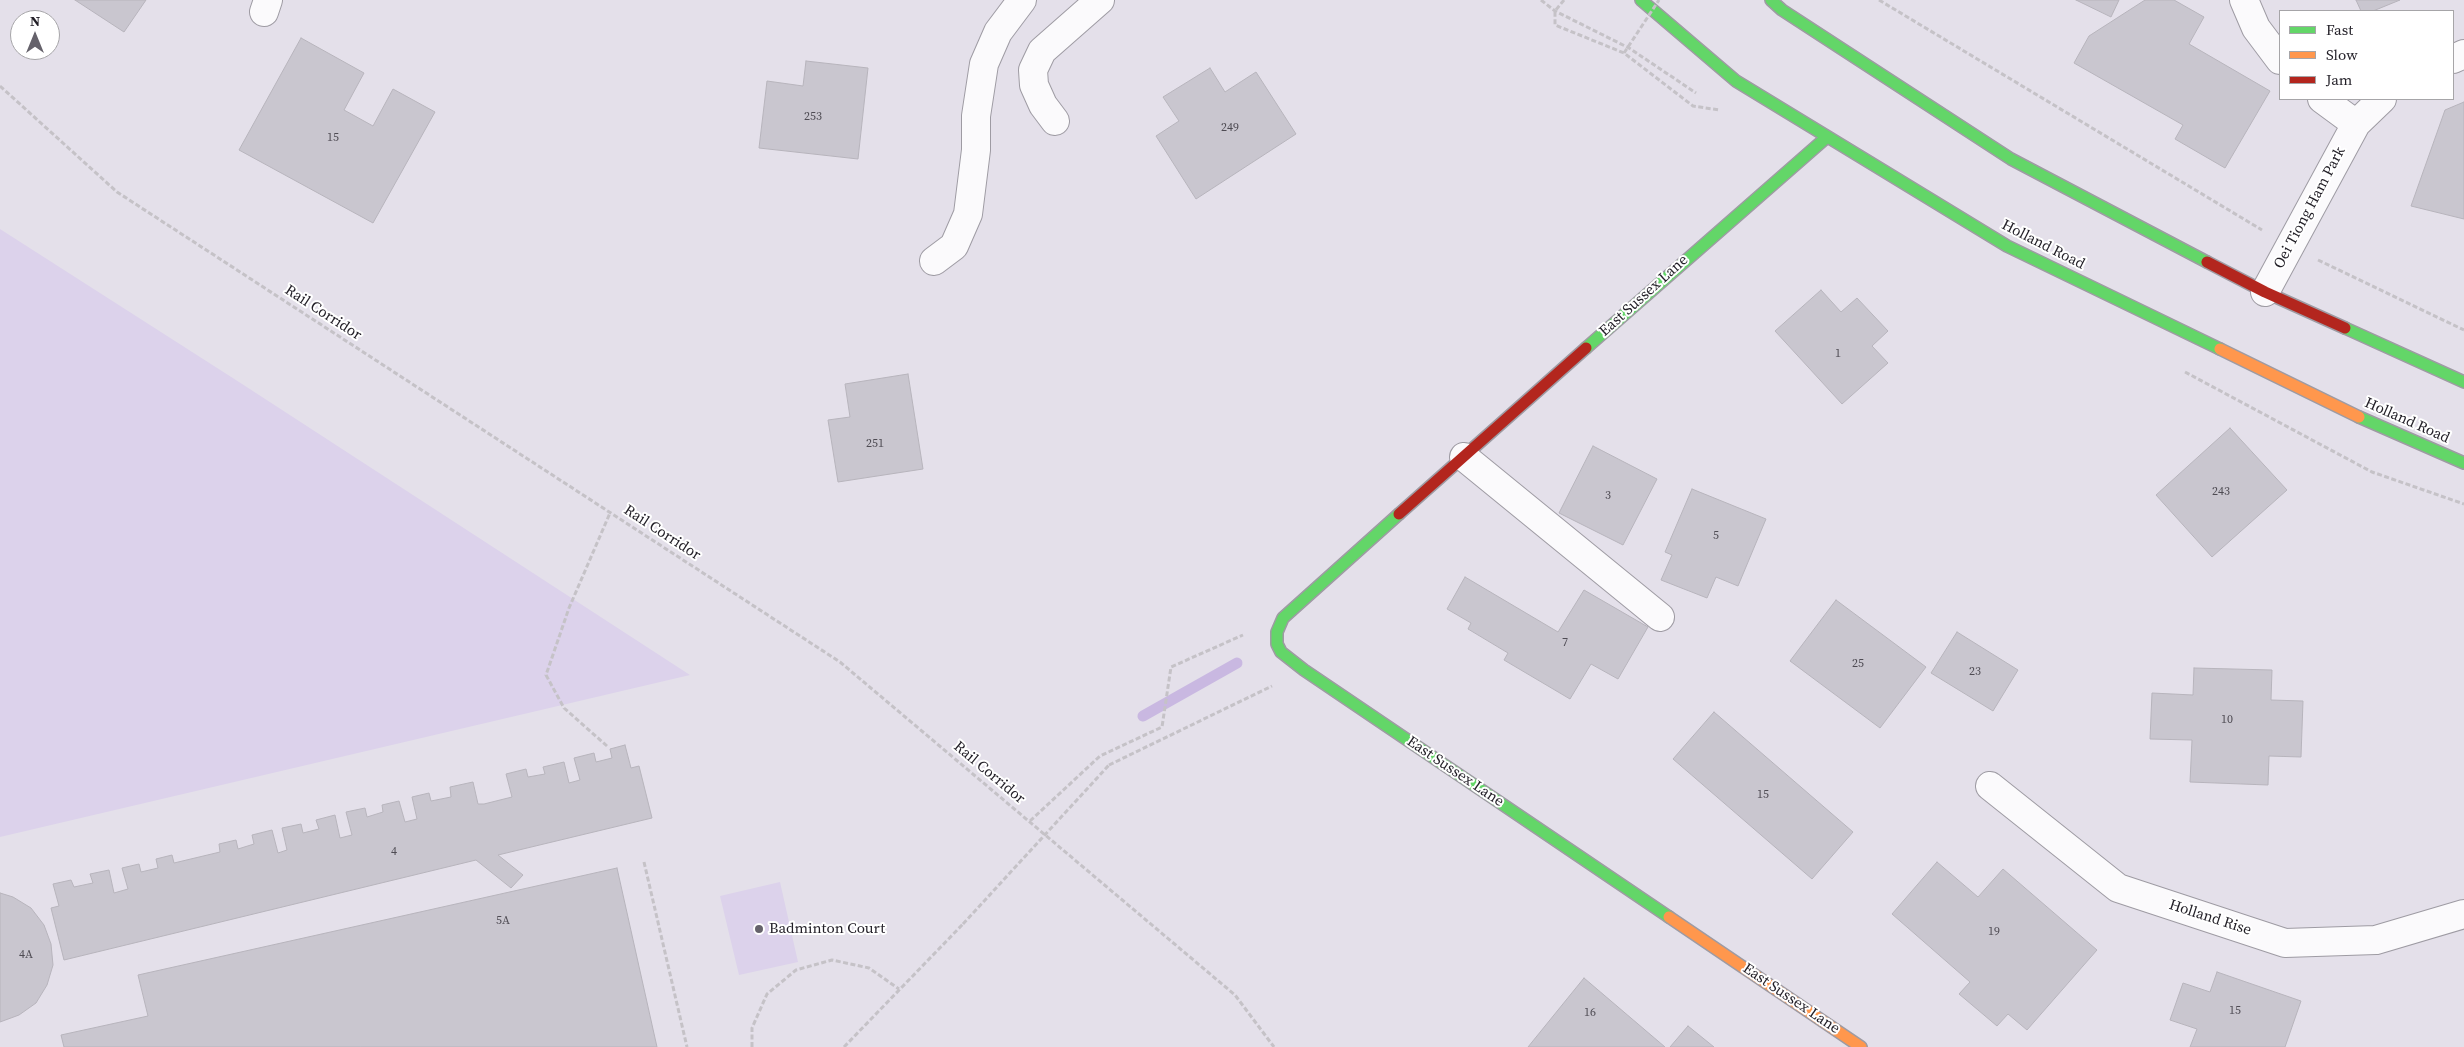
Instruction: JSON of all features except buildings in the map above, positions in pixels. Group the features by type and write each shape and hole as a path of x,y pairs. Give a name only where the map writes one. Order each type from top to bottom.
{"main road":[{"name":"Holland Road","path":"1641,0 1736,81 2008,246 2365,420 2464,463"},
{"path":"1771,0 2011,159 2265,292 2464,382"},
{"name":"East Sussex Lane","path":"1827,137 1709,238 1283,618 1277,632 1277,644 1281,652 1304,670 1861,1047"}],"street":[{"path":"934,261 954,246 968,214 976,150 976,116 984,64 998,32 1022,0"},
{"path":"1055,121 1043,106 1034,85 1033,70 1042,50 1100,0"},
{"path":"2244,0 2256,28 2279,59"},
{"path":"2323,100 2356,124"},
{"name":"Oei Tiong Ham Park","path":"2265,292 2356,124 2381,100"},
{"path":"1464,457 1660,617"},
{"name":"Holland Rise","path":"1990,786 2118,888 2285,943 2376,940 2464,914"}],"path":[{"path":"1564,0 1555,11 1555,25 1624,53 1693,106 1722,110"},
{"path":"1624,53 1659,0"},
{"path":"1879,0 2290,246 2464,330"},
{"name":"Rail Corridor","path":"0,86 117,192 840,662 1235,995 1274,1047"},
{"path":"606,746 564,708 546,675 569,608 610,513"},
{"path":"1030,821 1100,756 1162,727 1171,667 1283,618"},
{"path":"844,1047 963,924 1109,765 1304,670"},
{"path":"644,862 687,1047"},
{"path":"752,1047 752,1028 767,994 796,970 832,960 869,968 899,989"}],"shaded area":[{"path":"0,229 239,382 690,675 0,837"},
{"name":"Badminton Court","path":"780,882 798,962 739,975 720,896"}],"waterway":[{"path":"1143,716 1237,663"}],"traffic: fast":[{"path":"1641,0 1736,81 2007,246 2220,349"},
{"path":"1771,0 1782,10 2011,159 2207,262"},
{"path":"1586,348 1827,137"},
{"path":"2345,328 2464,382"},
{"path":"2359,417 2464,463"},
{"path":"1399,514 1283,618 1277,632 1277,644 1281,652 1304,670 1669,917"}],"traffic: slow":[{"path":"2220,349 2359,417"},
{"path":"1669,917 1861,1047"}],"traffic: jam":[{"path":"2207,262 2265,292 2345,328"},
{"path":"1399,514 1586,348"}],"place":[{"name":"Badminton Court","path":"759,929"}]}
